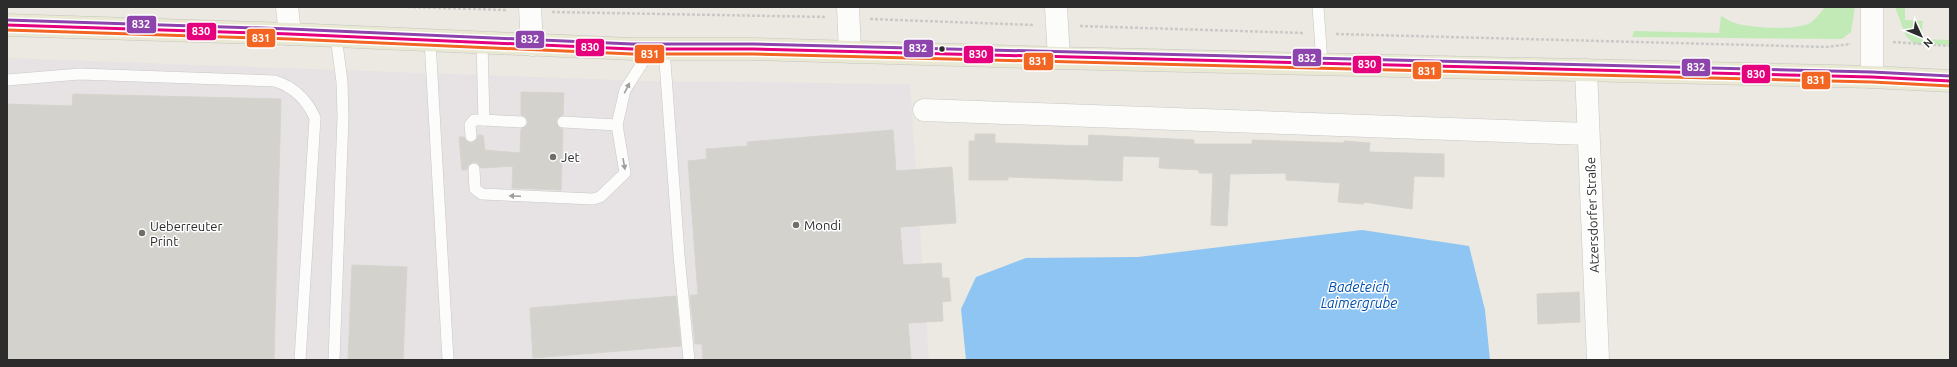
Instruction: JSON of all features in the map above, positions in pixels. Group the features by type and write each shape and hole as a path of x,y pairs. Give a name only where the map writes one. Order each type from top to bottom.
{"main road":[{"path":"7,25 290,34 532,45 1322,63 1872,77 1950,81"}],"street":[{"path":"287,7 290,34"},
{"path":"530,7 532,45"},
{"path":"848,7 850,52"},
{"path":"1056,7 1059,58"},
{"path":"1872,7 1872,77"},
{"name":"Atzersdorfer Straße","path":"1586,70 1598,360"},
{"path":"924,110 1588,134"}],"lane":[{"path":"1318,7 1322,63"},
{"path":"334,360 343,117 342,82 336,36"},
{"path":"430,40 448,360"},
{"path":"482,42 484,120"},
{"path":"474,169 476,189 482,194 597,199 625,173 617,125 624,90 658,48"},
{"path":"658,48 688,360"},
{"path":"7,80 80,74 276,81 286,84 296,92 309,105 315,118 300,360"},
{"path":"471,136 470,125 474,120 521,122"},
{"path":"563,122 617,125"}],"path":[{"path":"1320,34 1826,46 1872,42 1908,42 1950,46"}],"shaded area":[{"path":"7,58 646,81 910,84 929,360 7,360"}],"green space":[{"path":"1825,7 1855,7 1851,32 1842,39 1632,37 1634,31 1719,33 1721,16 1729,21 1742,25 1773,28 1803,26 1816,18"},
{"path":"1895,7 1905,7 1905,20 1923,21 1921,39 1950,40 1950,45 1914,44 1906,36"}],"water":[{"name":"Badeteich Laimergrube","path":"1362,230 1469,246 1485,310 1490,360 966,360 961,309 976,277 1026,258 1138,257"}],"building":[{"path":"521,92 564,93 563,115 557,118 556,122 559,128 563,129 561,190 512,188 513,166 481,168 478,163 473,162 468,165 467,170 462,170 459,137 464,137 468,142 472,143 477,139 478,135 483,135 485,150 520,153 521,129 527,126 528,122 525,116 521,115"},
{"name":"Ueberreuter Print","path":"73,94 281,99 274,360 7,360 7,104 72,106"},
{"name":"Mondi","path":"893,130 896,171 952,167 956,223 900,227 903,265 941,263 942,278 949,278 951,301 942,302 943,321 908,323 911,360 703,360 702,344 695,344 690,295 698,295 688,161 707,159 706,149 748,146 747,142"},
{"path":"975,134 995,134 995,143 1088,146 1089,135 1194,140 1194,144 1252,144 1252,140 1344,143 1344,141 1370,143 1369,152 1444,154 1444,177 1414,176 1412,209 1364,202 1364,204 1338,202 1340,183 1286,180 1286,173 1230,174 1227,226 1211,225 1213,173 1199,173 1199,170 1159,168 1160,157 1123,156 1122,181 1008,177 1008,180 969,180 969,141 975,141"},
{"path":"352,265 407,267 403,360 348,360"},
{"path":"1579,292 1580,322 1538,324 1537,294"},
{"path":"676,296 681,346 533,358 530,308"}],"transit line":[{"name":"832","path":"7,20 290,29 632,44 753,44 1872,72 1950,76"},
{"name":"830","path":"7,25 290,34 632,49 753,49 1872,77 1950,81"},
{"name":"831","path":"7,30 290,39 632,54 753,54 1872,82 1950,86"}],"place":[{"name":"Jet","path":"553,157"},
{"name":"Mondi","path":"796,225"},
{"name":"Ueberreuter Print","path":"142,233"}]}
